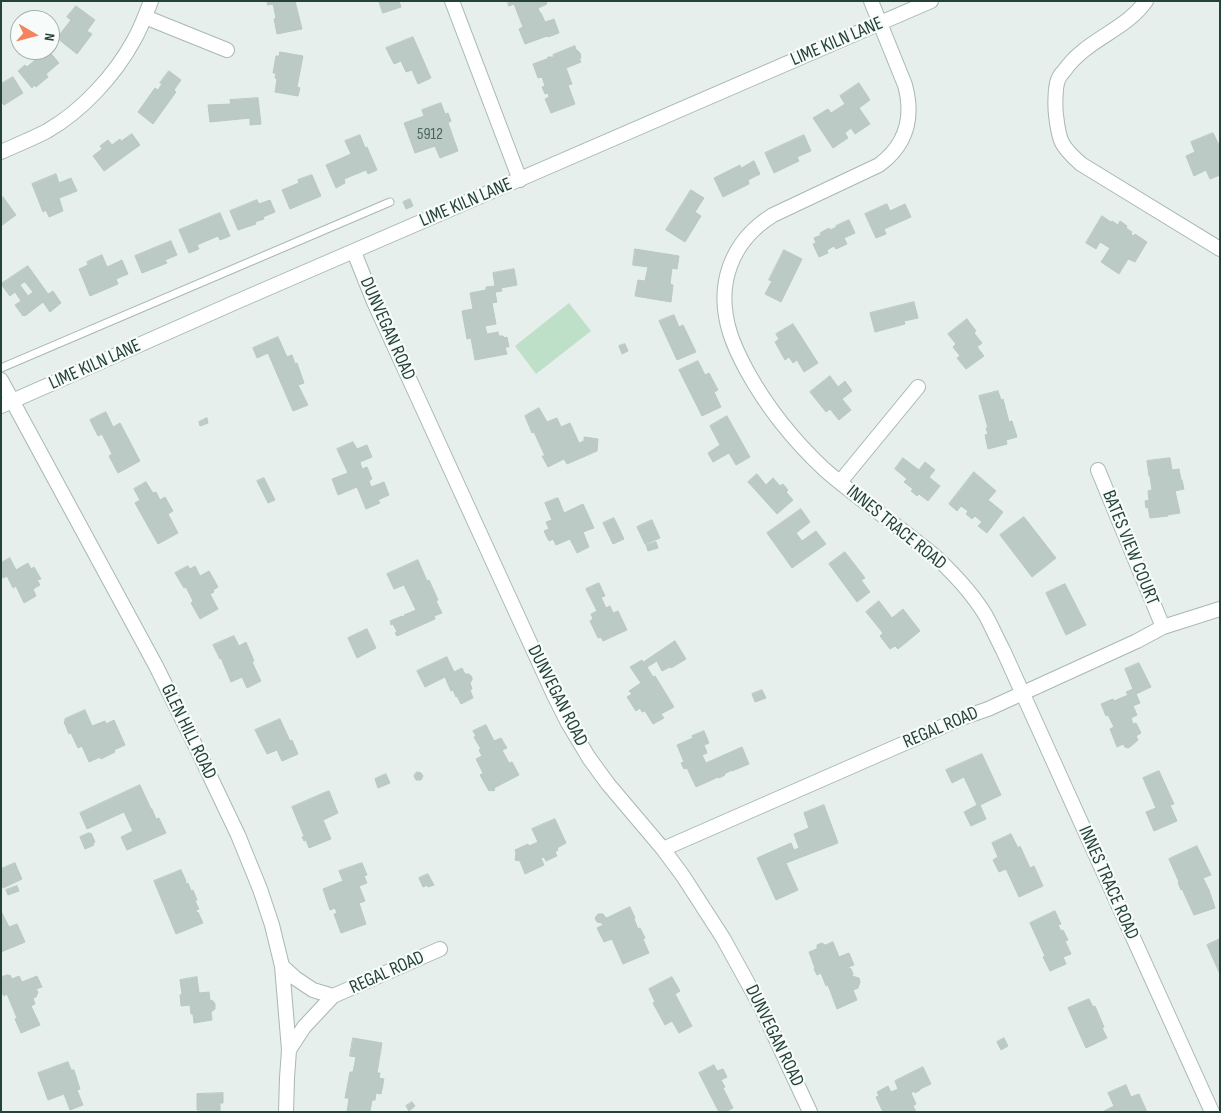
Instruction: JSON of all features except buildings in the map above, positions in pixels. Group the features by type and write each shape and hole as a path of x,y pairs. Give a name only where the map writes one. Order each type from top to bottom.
{"street":[{"path":"1,152 46,131 89,99 112,72 133,41 151,1"},
{"path":"452,1 520,180"},
{"name":"INNES TRACE ROAD","path":"871,1 908,94 909,113 906,131 892,154 879,165 773,214 753,229 739,246 727,273 724,309 729,332 736,350 759,392 781,424 811,456 840,482 936,558 963,584 985,615 1003,650 1212,1112"},
{"name":"LIME KILN LANE","path":"6,403 931,1"},
{"path":"1146,1 1139,11 1090,45 1071,61 1058,80 1055,108 1058,134 1062,143 1081,164 1220,249"},
{"path":"145,17 227,50"},
{"name":"DUNVEGAN ROAD","path":"354,252 374,302 568,723 589,758 604,778 683,876 723,938 761,1007 810,1112"},
{"name":"GLEN HILL ROAD","path":"1,380 6,403 156,666 238,835 260,889 272,925 282,966 289,1050 286,1112"},
{"path":"840,482 918,387"},
{"name":"BATES VIEW COURT","path":"1098,470 1163,627"},
{"name":"REGAL ROAD","path":"663,849 962,718 988,709 1137,641 1163,627 1220,609"},
{"name":"REGAL ROAD","path":"289,1050 304,1026 333,996 440,949"},
{"name":"REGAL ROAD","path":"282,966 295,978 313,990 333,996"}],"lane":[{"path":"1,368 390,202"}],"green space":[{"path":"569,303 591,331 536,374 515,346"}]}
